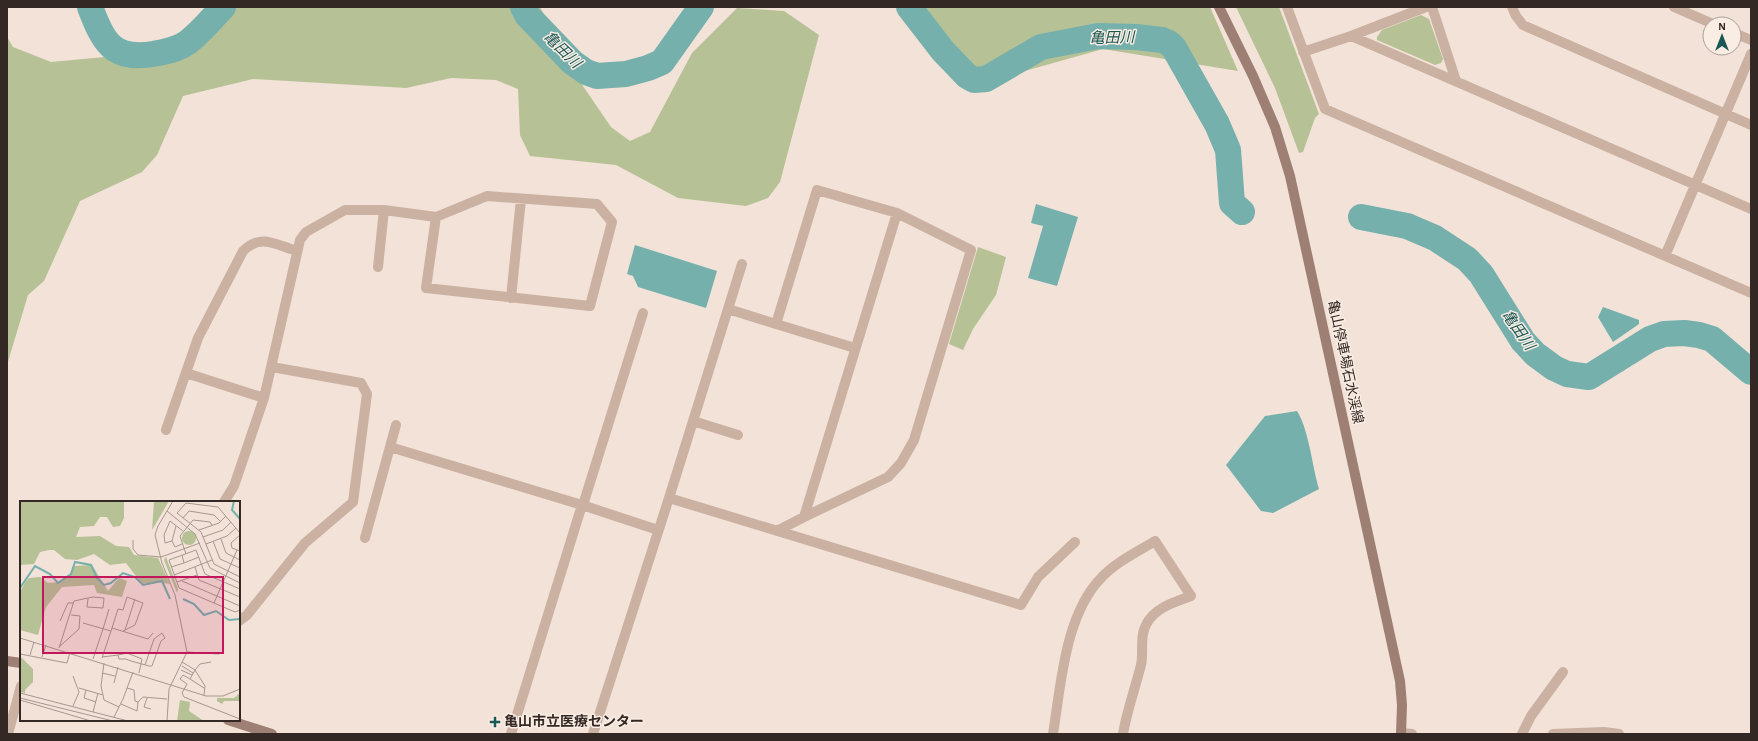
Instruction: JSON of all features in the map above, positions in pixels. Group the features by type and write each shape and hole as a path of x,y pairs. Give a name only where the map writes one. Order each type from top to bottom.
{"main road":[{"name":"亀山停車場石水渓線","path":"1219,7 1253,76 1275,127 1290,176 1400,681 1401,734"},
{"path":"7,661 20,664"},
{"path":"231,721 266,733"}],"street":[{"path":"1287,7 1325,109 1751,293"},
{"path":"1303,52 1351,36 1426,7"},
{"path":"1432,7 1456,81"},
{"path":"1512,7 1516,16 1523,25 1751,125"},
{"path":"1674,7 1702,19"},
{"path":"1351,36 1751,209"},
{"path":"1665,256 1694,184 1751,54"},
{"path":"776,324 817,190 897,213 971,250 914,440 901,463 888,477 778,531"},
{"path":"225,501 234,486 264,398 300,240 306,232 345,210 384,210 436,217 487,196 597,204 612,222 590,306 426,288 436,217"},
{"path":"511,298 521,199"},
{"path":"378,267 384,210"},
{"path":"804,517 897,213"},
{"path":"166,430 198,338 243,251 249,245 257,241 269,242 297,251"},
{"path":"594,734 742,264"},
{"path":"728,309 855,348"},
{"path":"511,734 643,313"},
{"path":"240,620 247,615 305,543 353,502 357,482 367,394 362,383 272,367"},
{"path":"186,373 264,398"},
{"path":"693,420 738,435"},
{"path":"365,538 396,425"},
{"path":"390,447 582,505 658,530"},
{"path":"668,498 1021,606 1038,577 1076,542"},
{"path":"1052,734 1072,627 1082,604 1102,576 1155,541 1191,596 1164,606 1147,622 1143,632 1142,664 1127,712 1123,734"},
{"path":"1522,734 1531,716 1563,672"},
{"path":"8,734 20,690"},
{"path":"1553,734 1604,732 1619,734"},
{"path":"1401,734 1412,734"}],"green space":[{"path":"219,7 540,7 574,73 611,127 630,141 650,132 692,53 737,8 784,11 819,35 780,182 768,198 746,206 678,198 616,165 530,156 520,135 518,89 496,80 451,78 406,88 253,79 183,96 157,155 142,172 80,201 44,281 28,295 7,365 7,37 13,47 51,62 158,52"},
{"path":"917,7 1210,7 1238,71 1103,49 1014,74 968,73 948,63"},
{"path":"1236,7 1279,7 1319,114 1315,118 1303,152 1299,153 1275,88"},
{"path":"1421,15 1429,19 1443,59 1441,63 1435,65 1377,40 1377,37 1382,30"},
{"path":"978,247 1006,257 996,295 973,329 963,350 949,344"}],"water":[{"path":"1036,204 1078,217 1057,286 1028,278 1043,226 1031,223"},
{"path":"635,245 717,271 706,308 638,287 633,276 627,274"},
{"path":"1603,307 1639,320 1639,324 1613,342 1598,317"},
{"path":"1297,411 1305,428 1319,489 1273,513 1261,511 1226,465 1265,416"}],"waterway":[{"name":"亀田川","path":"90,7 100,30 111,46 118,51 139,55 166,52 181,46 205,27 223,7"},
{"name":"亀田川","path":"523,7 527,15 572,62 586,72 597,76 626,74 648,68 662,62 701,7"},
{"name":"亀田川","path":"909,7 943,51 967,76 974,80 986,79 1041,47 1098,36 1136,37 1162,40 1169,43 1174,48 1217,124 1228,150 1232,203 1242,212"},
{"name":"亀田川","path":"1361,217 1407,226 1435,238 1467,259 1481,274 1523,341 1535,354 1554,368 1567,374 1589,377 1650,339 1664,334 1684,333 1712,339 1751,372"}],"place":[{"name":"亀山市立医療センター","path":"495,722"}]}
